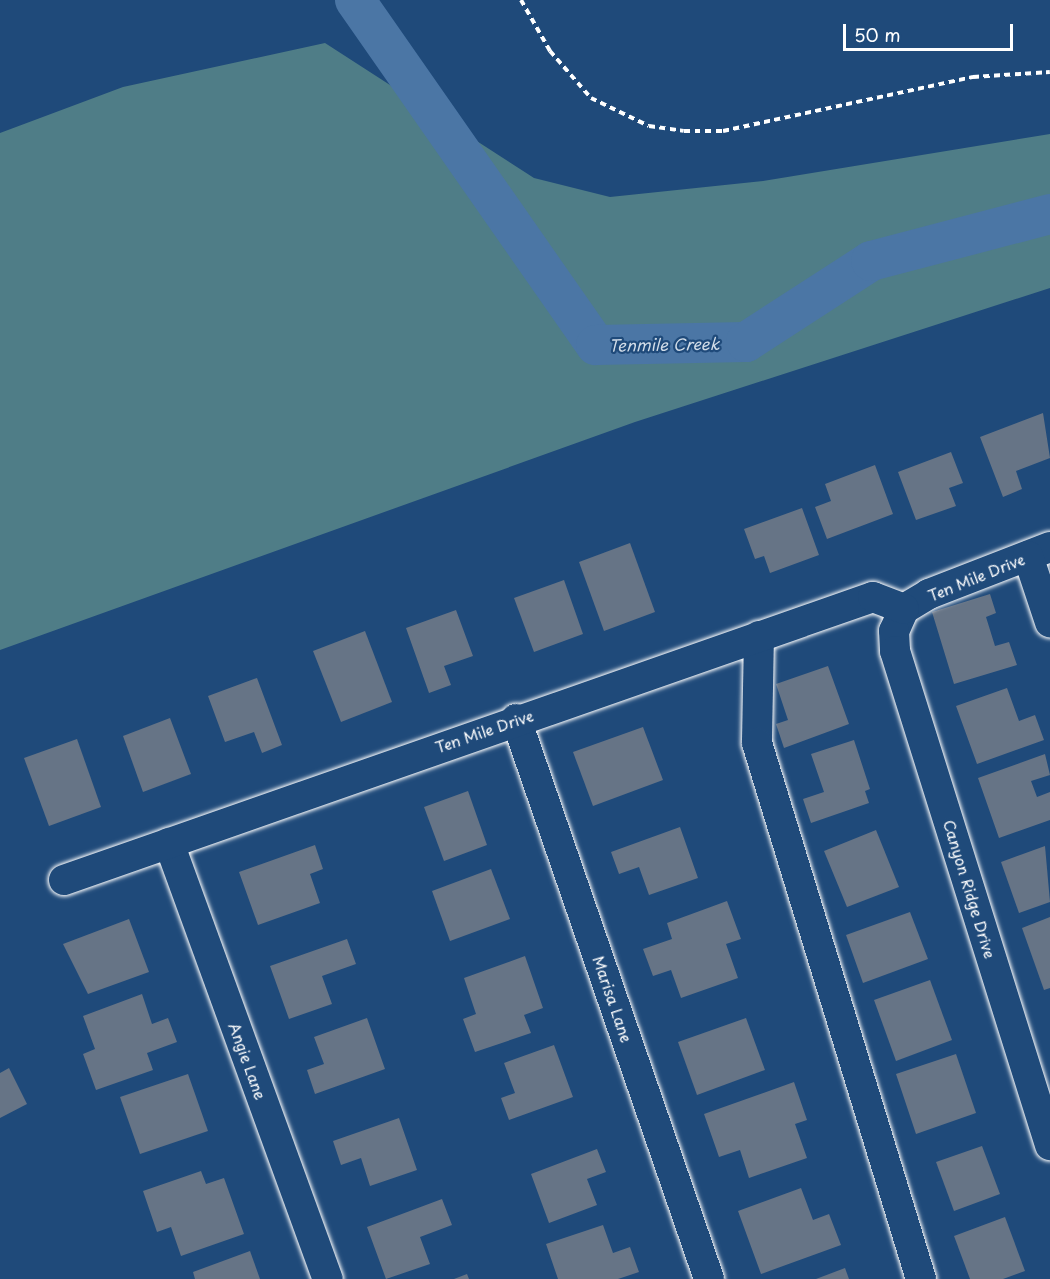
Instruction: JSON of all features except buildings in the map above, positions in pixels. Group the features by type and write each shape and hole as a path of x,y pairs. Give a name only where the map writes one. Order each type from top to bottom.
{"street":[{"name":"Ten Mile Drive","path":"64,880 873,597 899,620 1039,552"},
{"path":"1039,552 1050,622"},
{"name":"Canyon Ridge Drive","path":"899,620 895,651 1050,1145"},
{"path":"759,636 757,743 921,1279"},
{"name":"Marisa Lane","path":"516,720 709,1279"},
{"name":"Angie Lane","path":"169,843 328,1279"}],"path":[{"path":"521,0 550,51 591,98 649,126 684,131 723,131 973,77 1050,72"}],"green space":[{"path":"325,43 534,178 610,197 763,181 1050,134 1050,288 635,422 0,650 0,133 123,87"}],"waterway":[{"name":"Tenmile Creek","path":"355,0 596,345 746,342 871,261 1050,214"}]}
